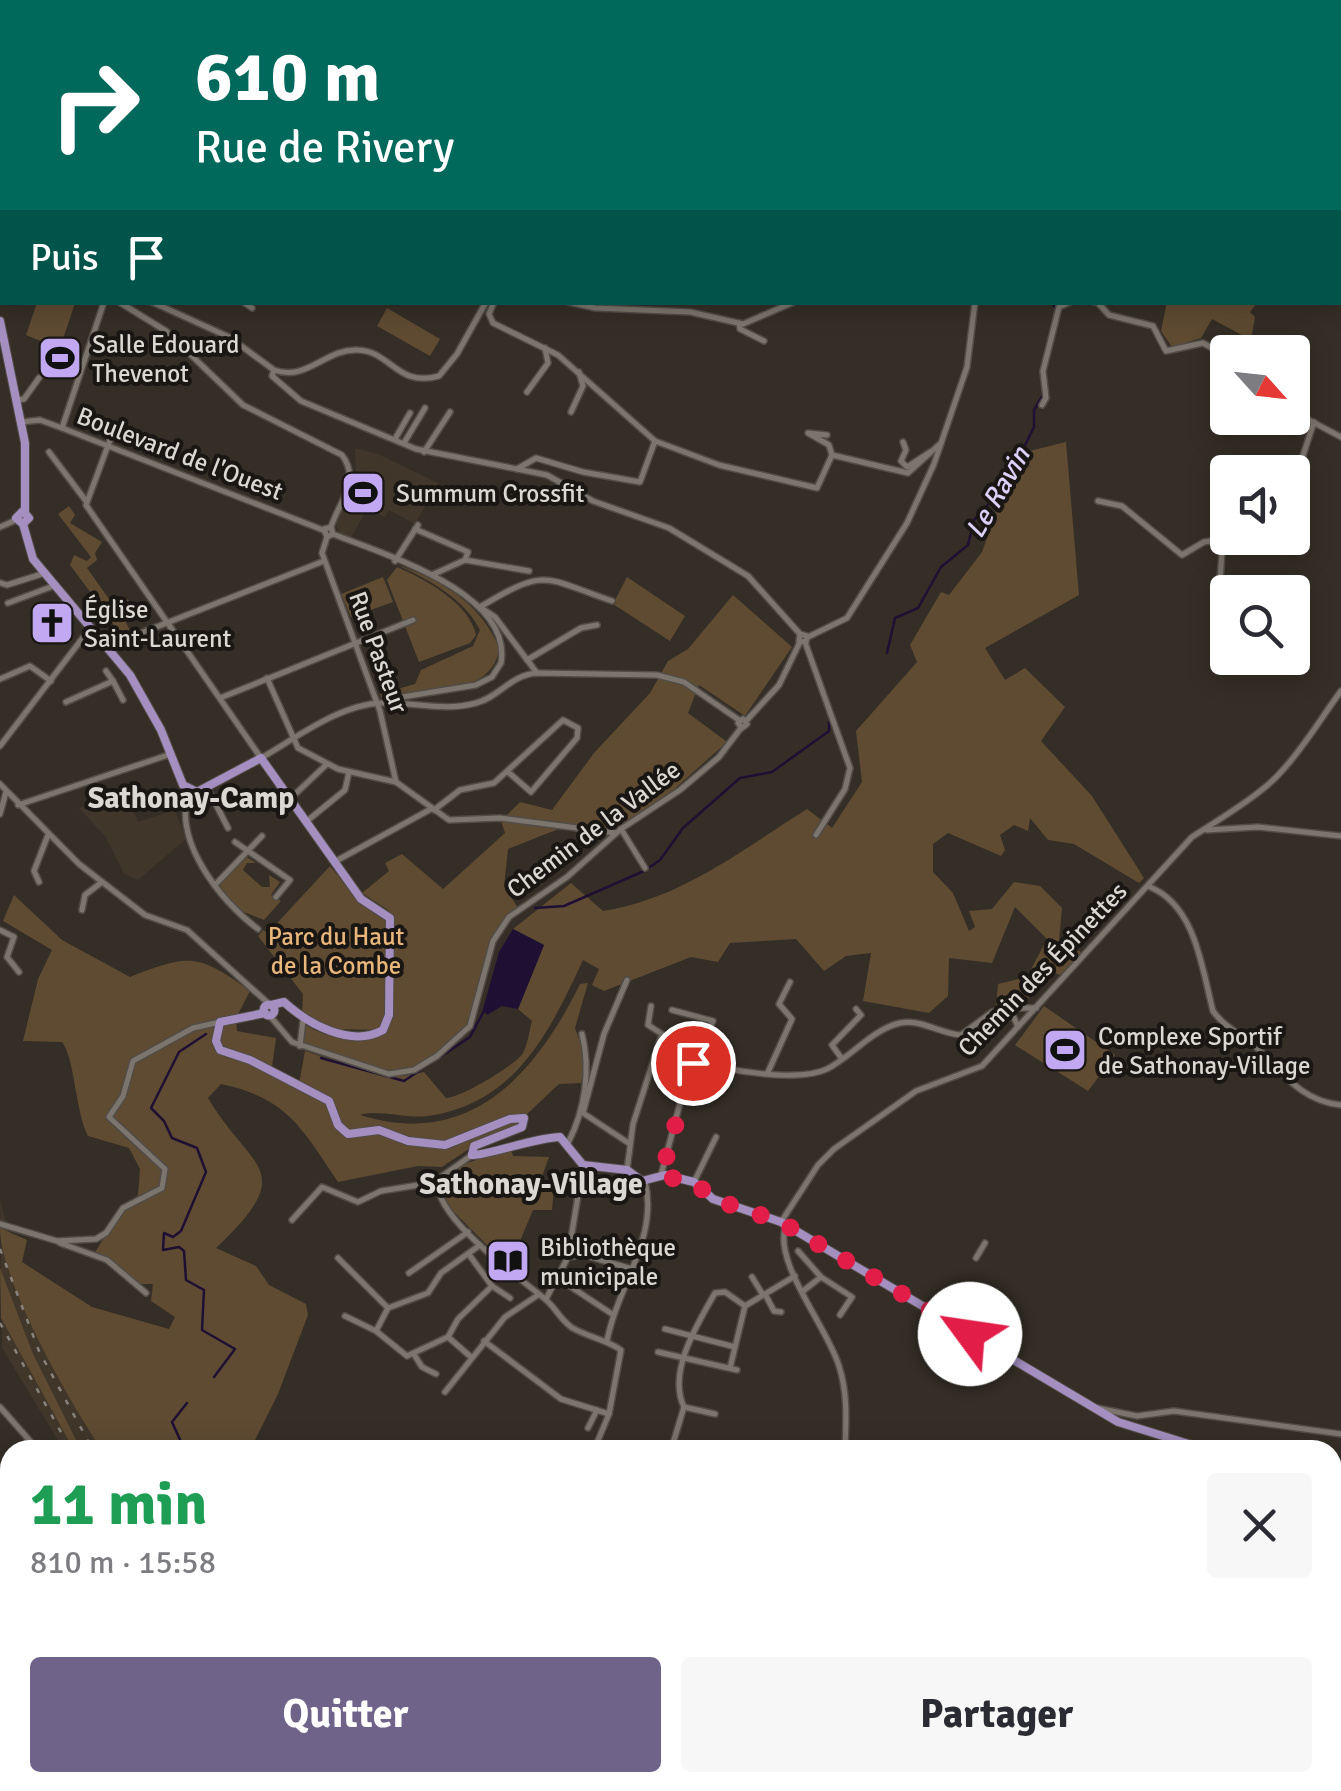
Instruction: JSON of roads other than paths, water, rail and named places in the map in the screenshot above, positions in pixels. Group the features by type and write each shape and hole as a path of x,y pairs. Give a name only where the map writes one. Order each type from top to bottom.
{"main road":[{"path":"0,321 28,465 25,511 29,518 20,522 30,554 122,663 190,791 207,787 260,758 360,899 390,918 388,1015 383,1030 370,1035 324,1030 282,1004 254,1016 220,1022 216,1041 223,1054 250,1060 328,1101 340,1130 348,1134 379,1130 408,1141 445,1145 510,1119 524,1118 522,1126 474,1146 472,1154 480,1156 538,1138 560,1137 583,1165 627,1170 646,1181 661,1176 694,1182 713,1199 784,1224 1133,1429 1172,1440"}],"street":[{"path":"62,428 103,305"},
{"name":"Rue Pasteur","path":"124,305 166,331 243,405 342,455 350,467 351,483 329,532 324,560 378,703 396,782"},
{"path":"159,305 229,337 274,370 296,374 346,351 362,350 415,380 439,376 488,305"},
{"path":"248,305 252,308"},
{"path":"490,305 493,323 544,346 607,395 631,424 655,441 719,465 811,487 820,485 832,454 829,445 808,433 826,435"},
{"path":"582,305 690,312 741,323 786,305"},
{"path":"803,639 843,621 854,609 907,523 941,443 968,361 975,305"},
{"path":"1042,405 1046,398 1042,372 1062,305"},
{"path":"1101,305 1109,315 1153,326 1166,351 1203,344 1210,348"},
{"path":"741,323 740,330 764,341"},
{"path":"526,392 548,363 544,346"},
{"path":"274,370 281,387 301,402 424,452 547,475 593,501 682,534 756,583 803,639 850,768 846,788 816,834"},
{"path":"571,412 583,386 579,372"},
{"path":"16,400 24,399 40,378"},
{"path":"404,444 425,408"},
{"path":"424,452 450,412"},
{"path":"395,439 410,413"},
{"name":"Boulevard de l'Ouest","path":"21,422 40,420 109,443 434,574 485,611 537,673"},
{"path":"1310,420 1341,437"},
{"path":"1303,455 1314,422"},
{"path":"517,469 536,458 599,476 644,479 655,441"},
{"path":"903,442 906,450 901,462 907,467 930,452"},
{"path":"86,501 109,443"},
{"path":"832,454 908,472 941,443"},
{"path":"48,452 86,501 260,758 332,718 378,703 478,703 518,676 537,673 657,675 684,682 742,723"},
{"path":"1098,502 1122,506 1182,555 1210,541"},
{"path":"0,528 20,522"},
{"path":"395,561 416,527 468,552 465,560"},
{"path":"108,646 324,560"},
{"path":"434,574 465,560 529,571"},
{"path":"1,582 7,586 46,573"},
{"path":"399,704 402,697 476,686 492,677 501,663 502,646 485,611 532,578 547,578 612,601"},
{"path":"8,602 56,585"},
{"path":"220,698 413,620"},
{"path":"528,660 581,628 597,626"},
{"path":"0,746 91,627"},
{"name":"Chemin de la Vallée","path":"302,1046 390,1074 414,1070 436,1056 470,1026 494,941 509,917 719,757 742,723 779,685 803,639"},
{"path":"122,663 106,672 122,700"},
{"path":"0,679 30,666 51,681"},
{"path":"267,678 292,740 326,764 396,782 446,818 500,818 619,831 644,868"},
{"path":"66,702 113,681"},
{"name":"Chemin des Épinettes","path":"784,1224 818,1165 834,1149 916,1092 975,1071 1150,888 1192,836 1207,830 1281,772 1341,692"},
{"path":"333,863 433,809 460,790 494,784 563,720 578,728 577,738 530,792 508,772"},
{"path":"18,806 171,754"},
{"path":"289,800 326,764"},
{"path":"305,822 345,790 349,772"},
{"path":"0,784 48,835 102,882 145,915 187,930 302,1046"},
{"path":"207,787 228,828"},
{"path":"190,791 182,814 201,862 240,916 258,929"},
{"path":"0,814 6,792"},
{"path":"1207,830 1258,827 1341,836"},
{"path":"39,882 34,870 48,835"},
{"path":"216,885 262,836"},
{"path":"235,842 290,880 276,897"},
{"path":"82,910 85,895 102,882"},
{"path":"1150,888 1164,895 1188,924 1213,1011 1221,1023 1255,1047 1290,1084 1319,1100 1341,1105"},
{"path":"0,930 14,937 8,958 19,972"},
{"path":"568,1143 583,1114 604,1034 627,980"},
{"path":"768,1072 792,1019 779,1004 790,982"},
{"path":"627,1170 630,1144 662,1034 648,1025 651,1006"},
{"path":"842,1059 832,1045 861,1015 856,1008"},
{"path":"1010,1008 1018,1028"},
{"path":"695,1061 724,1070 818,1072 898,1024 916,1023 961,1035 992,1012 1036,1008"},
{"path":"661,1176 686,1078 713,1021 672,1010"},
{"path":"302,1046 303,1020"},
{"path":"57,1241 102,1237 123,1208 162,1188 164,1169 138,1140 110,1122 110,1112 124,1096 131,1064 144,1052 193,1028 220,1022"},
{"path":"582,1034 588,1060 583,1114"},
{"path":"583,1114 630,1144"},
{"path":"694,1182 716,1137"},
{"path":"472,1154 444,1172 438,1182 439,1195 480,1246 546,1299 572,1328 621,1350 608,1414 598,1440"},
{"path":"546,1299 568,1257 583,1165"},
{"path":"607,1341 612,1314 648,1224 646,1181"},
{"path":"292,1220 322,1187 358,1202 381,1191 438,1182"},
{"path":"1,1224 107,1260 146,1293"},
{"path":"784,1224 782,1242 795,1276 832,1345 846,1391 845,1440"},
{"path":"409,1272 468,1232"},
{"path":"976,1258 985,1243"},
{"path":"376,1331 388,1308 428,1293 441,1273 480,1246"},
{"path":"798,1250 821,1277 854,1294 840,1315"},
{"path":"568,1257 584,1255 632,1269"},
{"path":"470,1256 492,1286 510,1298"},
{"path":"338,1258 388,1308"},
{"path":"658,1352 734,1369 745,1306 795,1276"},
{"path":"752,1277 774,1311 781,1312"},
{"path":"803,1291 821,1277"},
{"path":"559,1279 612,1314"},
{"path":"345,1316 376,1331 407,1356 415,1356 448,1337 458,1319 492,1286"},
{"path":"674,1440 684,1407 677,1393 690,1336 715,1292 725,1292 745,1306"},
{"path":"445,1392 508,1313 538,1295"},
{"path":"665,1329 735,1347"},
{"path":"448,1337 470,1356"},
{"path":"484,1341 562,1399 608,1414"},
{"path":"415,1356 422,1367 436,1374"},
{"path":"0,1407 29,1440"},
{"path":"684,1407 714,1414"},
{"path":"1095,1408 1137,1416 1174,1411 1341,1434"},
{"path":"588,1428 597,1410"}],"waterway":[{"name":"Le Ravin","path":"1053,305 1057,310"},
{"name":"Le Ravin","path":"887,653 895,618 918,608 941,567 968,545 974,520 1005,486 1034,427 1034,410 1043,395 1041,366"},
{"name":"Le Ravin","path":"647,869 660,860 683,828 740,778 772,772 829,731 829,722"},
{"name":"Le Ravin","path":"535,908 564,906 644,871"},
{"name":"Le Ravin","path":"321,1058 404,1081 470,1037 485,1009"},
{"path":"206,1034 179,1052 151,1108 164,1121 172,1138 197,1148 206,1172 181,1231 173,1237 164,1233 163,1250 179,1247 184,1251 186,1280 204,1290 202,1330 235,1349 214,1377"},
{"path":"180,1440 172,1422 187,1403"}],"railway":[{"path":"0,1249 39,1351 88,1440"},
{"path":"0,1323 65,1440"}],"place":[{"name":"Salle Edouard Thevenot","path":"60,358"},
{"name":"Summum Crossfit","path":"363,493"},
{"name":"Église Saint-Laurent","path":"52,623"},
{"name":"Complexe Sportif de Sathonay-Village","path":"1065,1050"},
{"name":"Bibliothèque municipale","path":"508,1261"}],"district":[{"name":"Sathonay-Camp","path":"191,798"},
{"name":"Sathonay-Village","path":"531,1184"}],"park label":[{"name":"Parc du Haut de la Combe","path":"336,950"}]}
